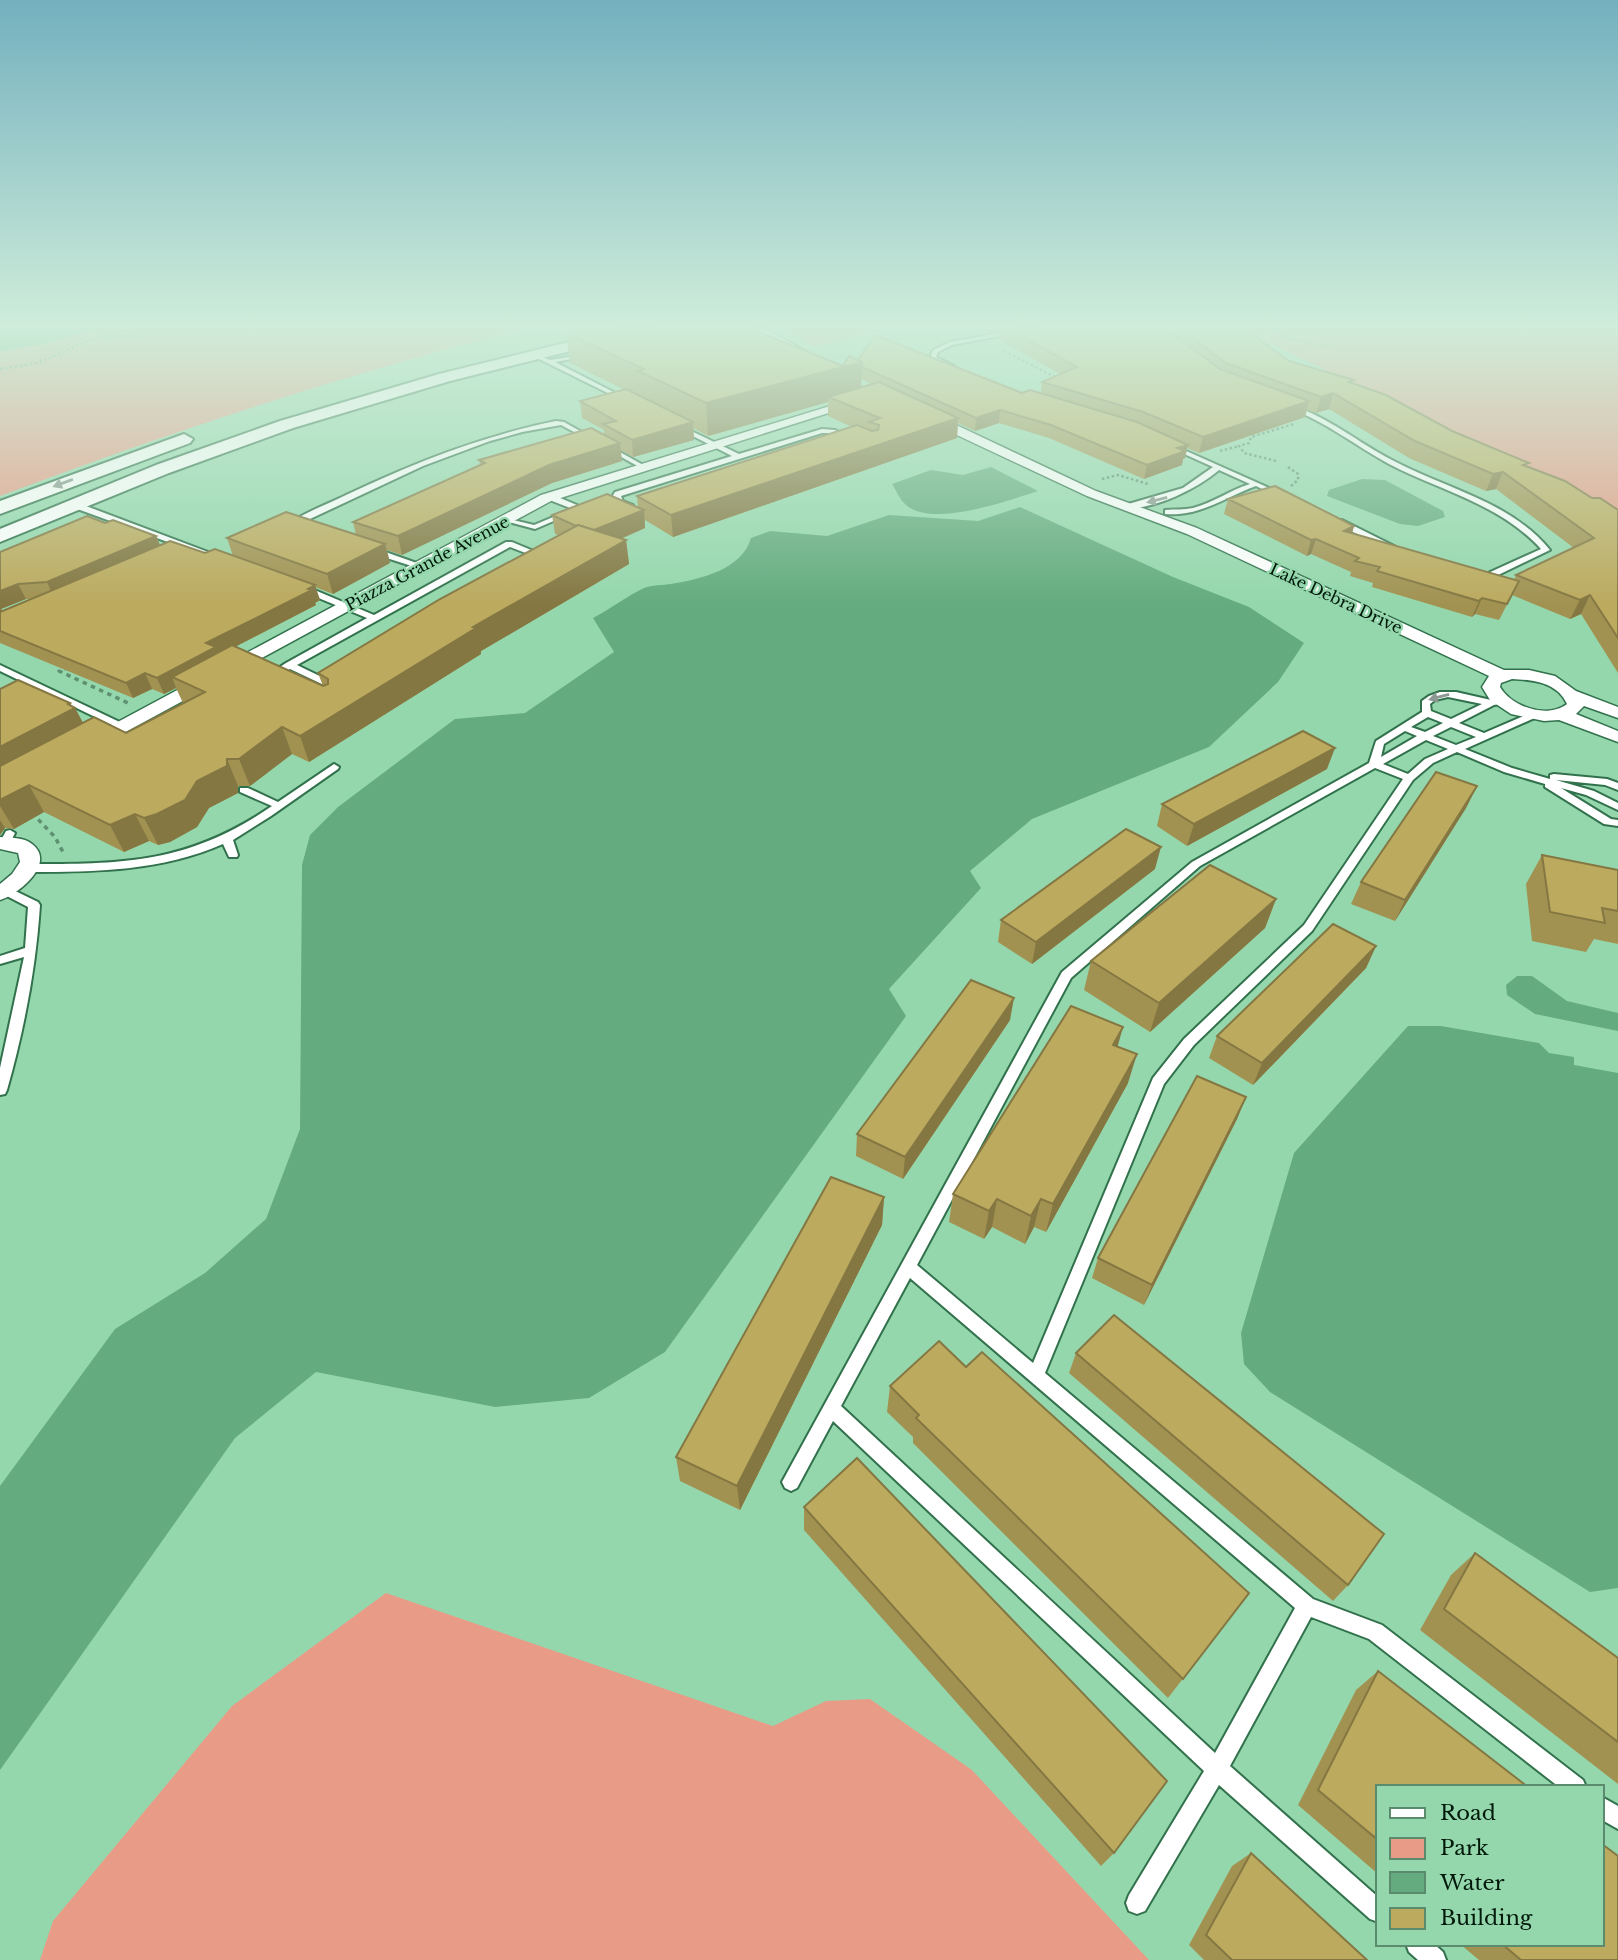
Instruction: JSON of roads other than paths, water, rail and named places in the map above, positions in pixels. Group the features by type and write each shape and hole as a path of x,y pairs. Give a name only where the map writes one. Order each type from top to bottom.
{"street":[{"path":"0,536 75,505 302,420"},
{"name":"Piazza Grande Avenue","path":"80,750 125,717 348,605 550,497 791,420"},
{"name":"Lake Debra Drive","path":"938,420 1128,507 1164,518 1182,536 1497,679"},
{"path":"0,508 195,435"},
{"path":"1618,713 1573,695 1546,679 1526,675 1497,679 1493,693 1497,702 1536,714 1560,715 1618,737"},
{"path":"1560,715 1576,705 1573,695"},
{"path":"2,892 30,868 31,856 26,849 5,839"}],"lane":[{"path":"1319,420 1401,467 1500,513 1535,534 1546,550 1489,576 1464,573"},
{"path":"279,531 430,460 556,423 562,423 643,467"},
{"path":"675,425 738,456"},
{"path":"639,508 620,503 618,494 825,430 856,440 843,444"},
{"path":"573,440 586,436"},
{"path":"1161,443 1293,500"},
{"path":"1128,507 1190,494 1218,467"},
{"path":"1164,518 1203,508 1225,499 1233,490 1256,484"},
{"path":"505,520 535,527 573,511 574,507 550,497"},
{"path":"75,505 229,561"},
{"path":"1330,518 1404,553"},
{"path":"291,525 302,528"},
{"path":"277,683 267,679 509,544 546,558 535,564"},
{"path":"174,550 186,545"},
{"path":"366,549 421,566"},
{"path":"298,586 348,605 373,618"},
{"path":"289,665 329,684"},
{"path":"0,668 125,717"},
{"path":"318,690 341,677"},
{"path":"1427,713 1425,703 1432,697 1450,694 1497,702"},
{"path":"791,1482 1066,975 1196,864 1425,736 1497,702"},
{"path":"1427,713 1482,736"},
{"path":"1374,764 1379,743 1427,713"},
{"path":"1036,1375 1158,1082 1189,1042 1308,928 1409,778 1429,761 1536,714"},
{"path":"1403,727 1508,769 1590,793 1618,807"},
{"path":"1482,736 1483,758"},
{"path":"1374,764 1409,778"},
{"path":"30,868 144,863 191,853 227,838 334,767"},
{"path":"1533,776 1607,782 1618,787"},
{"path":"1533,776 1608,822 1618,822"},
{"path":"244,790 277,805"},
{"path":"227,838 233,855"},
{"path":"0,1090 12,1049 32,950 34,905 2,892"},
{"path":"0,960 32,950"},
{"path":"908,1266 1307,1606 1375,1632 1573,1785"},
{"path":"831,1408 1217,1769 1376,1909"},
{"path":"1137,1903 1217,1769 1307,1606"},
{"path":"1419,1946 1435,1960"}],"water":[{"path":"991,467 1038,491 989,506 931,514 915,511 904,503 892,484 931,470 963,475"},
{"path":"1362,479 1385,480 1443,511 1445,517 1418,526 1400,524 1327,496 1329,490"},
{"path":"1020,507 1173,577 1249,607 1304,643 1278,682 1209,747 1032,819 970,871 981,888 889,989 906,1016 665,1352 589,1398 495,1407 316,1372 235,1438 0,1770 0,1486 115,1329 205,1273 266,1219 300,1129 302,865 310,835 338,807 455,719 525,713 614,652 593,618 644,588 694,579 719,571 739,558 751,538 770,531 827,536 889,515 978,521"},
{"path":"1517,976 1532,976 1567,1001 1618,1013 1618,1031 1535,1014 1507,995 1506,985"},
{"path":"1408,1026 1441,1026 1539,1043 1549,1053 1574,1057 1574,1065 1618,1073 1618,1588 1590,1592 1270,1392 1244,1364 1241,1333 1294,1153"}]}
